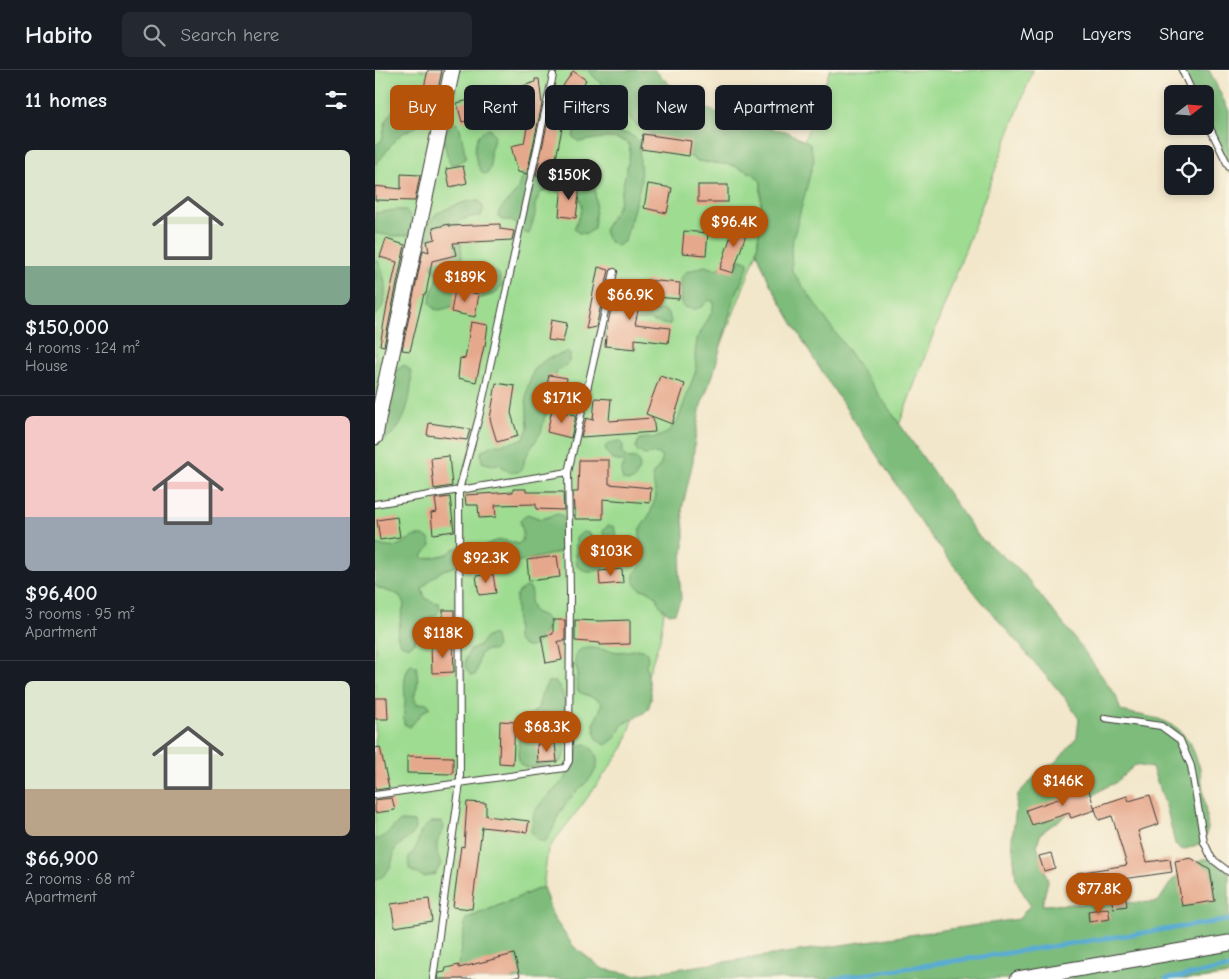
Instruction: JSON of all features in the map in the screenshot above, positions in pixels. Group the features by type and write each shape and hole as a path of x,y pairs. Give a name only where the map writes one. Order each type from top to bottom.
{"street":[{"path":"375,437 452,70"},
{"path":"1018,979 1229,943"}],"lane":[{"path":"1182,70 1189,85"},
{"path":"433,979 461,783 459,490 479,417 553,75"},
{"path":"1213,135 1229,167"},
{"path":"375,795 565,768 569,761 570,592 568,472 614,272"},
{"path":"375,504 568,472"},
{"path":"1105,718 1161,726 1180,740 1191,766 1204,842 1212,859 1229,872"}],"green space":[{"path":"375,70 588,70 602,85 545,85 545,130 628,130 628,107 638,115 638,130 658,130 698,161 732,165 754,174 761,182 757,252 697,408 660,639 624,747 548,849 543,887 466,919 456,979 375,979"},
{"path":"588,70 655,70 671,85 638,85 638,126 628,115 628,85 602,85"},
{"path":"830,70 1033,70 896,433 780,266 802,146 808,130 832,130 832,85 824,85"},
{"path":"1178,70 1209,70 1229,111 1229,174 1210,135 1214,135 1214,85 1186,85"},
{"path":"705,108 715,112 715,130 780,130 786,131 810,144 814,159 791,247 792,271 979,537 1021,571 1080,645 1116,696 1121,711 1159,719 1177,728 1190,742 1200,768 1208,828 1204,842 1183,850 1175,844 1167,809 1152,768 1135,765 1115,783 1104,788 1041,833 1037,845 1048,881 1042,905 1158,902 1173,879 1202,859 1212,859 1229,872 1229,975 1200,979 456,979 466,919 543,887 553,917 574,947 603,969 635,975 1019,919 1030,905 1016,880 1012,839 1018,794 1039,772 1057,761 1077,737 1079,719 1065,698 979,598 924,527 813,358 769,282 757,252 761,182 754,174 732,165 698,161 645,130 705,130"},
{"path":"390,114 390,130 408,130 397,138 375,165 375,146 382,140 386,121"},
{"path":"456,123 460,128 466,158 458,164 451,164 447,156 445,140 446,130 454,130 454,124"},
{"path":"491,130 495,136 490,152 491,166 488,173 484,174 477,163 475,148 479,135 484,131"},
{"path":"575,130 602,130 629,134 639,143 641,182 625,241 617,246 608,240 604,230 619,204 630,153 629,144 611,138 579,142 573,137"},
{"path":"530,165 560,176 569,176 580,172 592,174 596,201 594,228 587,234 579,233 574,229 582,211 580,200 548,189 540,193 535,205 535,215 529,234 525,233 512,220 502,220 498,217 499,211 517,191 525,166"},
{"path":"468,201 479,201 484,208 481,216 460,220 457,225 462,257 449,278 454,283 464,283 482,272 492,270 499,274 502,285 495,294 440,310 434,309 430,302 431,293 437,282 436,272 424,256 421,242 426,227 436,214"},
{"path":"406,210 410,215 411,234 397,236 375,233 375,213"},
{"path":"743,259 748,262 748,266 733,302 713,375 701,405 693,461 682,509 684,548 679,571 681,599 675,613 669,614 660,606 656,597 649,591 640,589 634,582 634,574 645,562 645,550 640,541 640,529 650,514 656,496 652,475 661,464 662,457 656,453 645,455 637,451 636,447 639,439 658,437 667,433 678,420 696,370 697,339 712,312 714,302 709,300 697,309 682,306 681,278 686,272 705,266 715,269"},
{"path":"375,260 378,261 381,267 385,281 385,296 376,315"},
{"path":"624,308 647,312 663,310 669,314 671,322 669,325 648,320 632,321"},
{"path":"568,352 570,354 569,361 565,366 557,370 541,432 525,458 523,467 518,472 509,472 499,464 492,465 482,462 481,452 487,448 524,438 528,428 526,398 528,385 534,370 546,359"},
{"path":"404,365 410,370 411,383 409,400 404,416 396,431 375,444 375,421 388,412 393,379 398,369"},
{"path":"619,441 623,445 625,457 630,459 636,458 640,465 635,478 631,481 623,480 621,473 624,462 613,460 605,447 609,443"},
{"path":"527,514 541,519 558,514 563,516 565,521 564,544 560,552 500,567 488,566 482,555 484,546 501,540 518,544 522,541 523,532 520,521"},
{"path":"608,525 614,527 619,548 618,555 613,562 605,567 587,572 577,566 576,538 583,532 589,533 593,539 600,541 604,537 603,531"},
{"path":"415,536 423,536 429,539 431,545 422,556 425,559 448,554 453,549 466,545 475,548 477,554 471,562 443,570 422,589 425,598 439,603 440,609 436,615 422,621 414,643 408,647 401,644 397,636 404,604 399,595 378,588 375,584 375,544 394,547"},
{"path":"525,587 530,588 532,592 530,602 534,612 544,616 548,621 547,628 542,636 536,644 530,647 524,646 517,639 516,597"},
{"path":"493,634 497,647 493,651 487,650 481,653 475,675 470,675 465,667 466,658 470,650 480,645 485,638"},
{"path":"583,648 619,652 637,649 646,651 648,658 646,665 651,700 648,709 623,724 615,738 606,745 598,741 595,733 594,722 602,703 578,691 576,681 578,673 575,664 576,653"},
{"path":"411,664 416,666 417,670 418,677 414,696 417,704 427,703 430,707 410,727 404,724 404,716 405,677"},
{"path":"548,682 556,682 564,699 565,752 562,761 528,768 520,764 518,755 519,738 522,727 529,716 538,708 542,693"},
{"path":"587,744 594,752 597,760 595,772 568,801 547,839 544,842 536,839 531,831 534,812 563,781 574,766 579,745"},
{"path":"401,821 414,822 413,834 395,849 387,872 375,880 375,840 386,834"},
{"path":"432,822 442,822 444,829 437,846 441,864 435,874 424,877 410,870 408,860 417,845 421,832"}],"building":[{"path":"428,70 442,70 439,85 425,85"},
{"path":"573,71 586,80 583,85 564,85"},
{"path":"535,79 539,79 542,104 527,174 518,172 511,146 524,143 527,130 535,130 535,85 526,85 535,82"},
{"path":"464,101 464,122 462,122 457,103"},
{"path":"546,130 562,130 552,179 536,176"},
{"path":"643,134 691,141 689,156 641,149"},
{"path":"463,166 467,183 450,187 446,169"},
{"path":"401,174 420,175 415,201 375,200 375,186 401,189"},
{"path":"562,184 580,186 576,218 559,216"},
{"path":"648,184 672,188 667,213 644,208"},
{"path":"698,185 728,185 728,202 698,202"},
{"path":"735,223 748,228 733,273 720,269"},
{"path":"449,224 449,226 500,224 500,229 514,231 512,240 453,243 456,255 432,261 426,294 424,294 410,351 402,350 423,250 429,252 427,241 435,239 433,228"},
{"path":"684,231 708,233 706,255 682,253"},
{"path":"386,239 405,245 384,346 380,345 397,262 380,257"},
{"path":"598,267 609,270 596,327 586,329"},
{"path":"646,280 680,283 679,299 645,296"},
{"path":"617,283 643,289 635,324 670,328 668,343 635,339 635,349 605,346 607,327"},
{"path":"455,290 479,294 475,317 451,312"},
{"path":"551,320 567,323 563,342 548,340"},
{"path":"471,322 488,325 476,382 458,378 460,358 465,359"},
{"path":"549,375 567,378 564,399 545,396"},
{"path":"660,376 685,384 672,424 646,414"},
{"path":"496,383 515,386 511,413 518,436 497,442 490,419"},
{"path":"595,398 611,399 609,421 653,418 655,432 581,437 586,418 593,420"},
{"path":"552,410 576,415 571,438 547,432"},
{"path":"429,423 470,429 467,440 427,435"},
{"path":"449,456 452,486 434,489 431,458"},
{"path":"579,460 609,460 609,484 651,488 650,503 603,499 603,519 575,519 573,492 578,492"},
{"path":"513,489 526,489 526,492 563,492 564,510 536,509 536,504 495,505 496,517 479,518 478,505 466,505 465,495 513,492"},
{"path":"450,497 454,531 433,534 431,513 437,512 435,499"},
{"path":"397,517 400,537 380,540 377,520"},
{"path":"557,556 560,577 529,581 527,560"},
{"path":"622,569 623,583 600,585 599,571"},
{"path":"493,574 496,593 479,595 476,576"},
{"path":"443,610 454,610 454,629 443,629"},
{"path":"553,620 565,620 565,641 558,641 562,660 546,663 541,636 553,634"},
{"path":"575,620 630,620 630,644 600,645 600,643 575,641"},
{"path":"453,645 454,672 432,673 431,646"},
{"path":"375,698 387,698 388,719 375,719"},
{"path":"500,721 515,722 513,764 499,763"},
{"path":"555,743 557,762 538,763 537,744"},
{"path":"380,747 389,788 375,790 375,748"},
{"path":"407,756 453,757 453,774 407,773"},
{"path":"1088,787 1095,810 1071,818 1069,813 1032,825 1026,810"},
{"path":"1150,795 1159,824 1138,831 1147,862 1170,859 1172,872 1123,879 1127,906 1113,908 1109,882 1079,886 1077,873 1127,865 1112,816 1099,820 1094,807 1127,796 1129,801"},
{"path":"392,798 395,810 375,813 375,800"},
{"path":"467,802 486,803 486,816 529,821 527,832 482,827 472,909 453,907 461,846 464,847"},
{"path":"1051,853 1055,868 1044,871 1039,856"},
{"path":"1191,858 1210,870 1215,901 1182,906 1175,861"},
{"path":"429,899 432,921 395,927 391,904"},
{"path":"1108,908 1110,919 1089,922 1088,911"},
{"path":"514,954 520,976 509,979 438,979 439,973 445,972 446,968 459,965 459,968"}],"waterway":[{"path":"833,979 1229,920"},
{"path":"1166,979 1229,968"}]}
